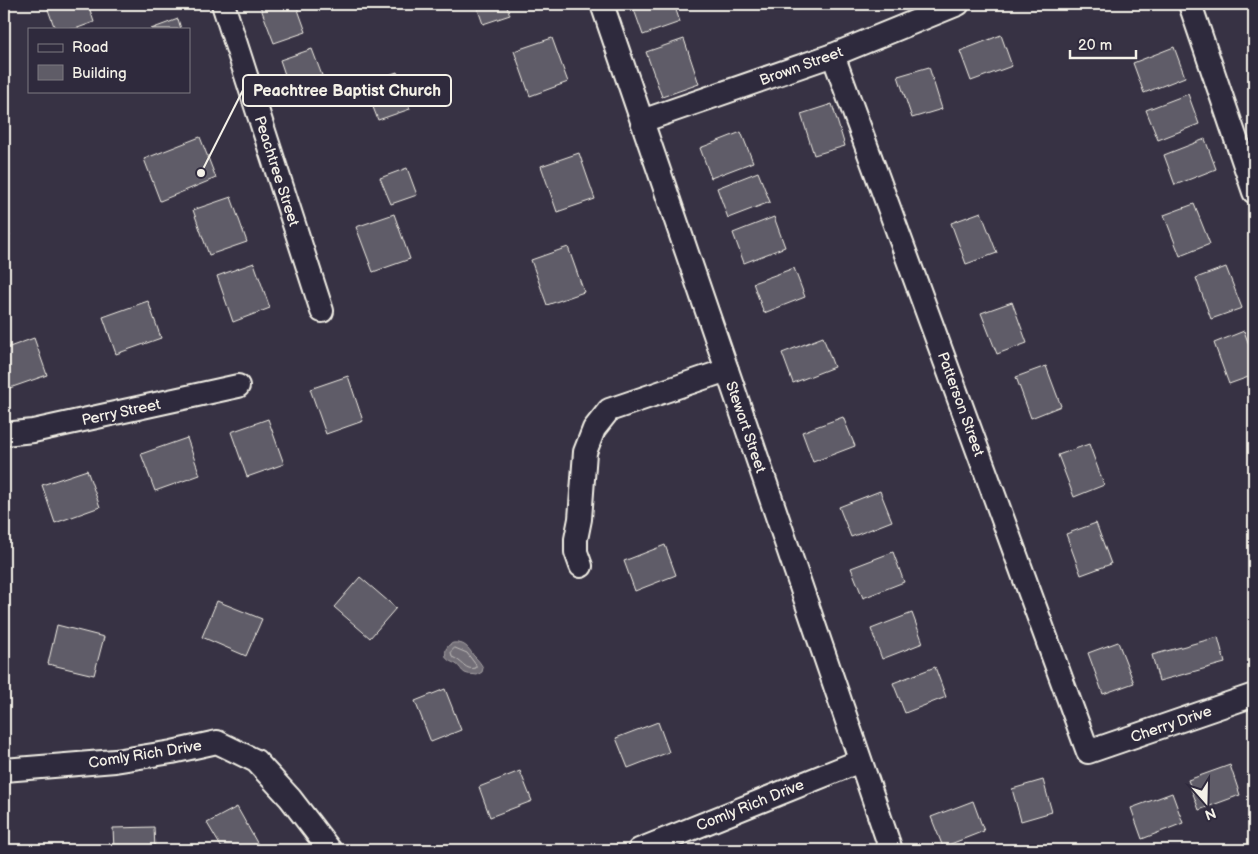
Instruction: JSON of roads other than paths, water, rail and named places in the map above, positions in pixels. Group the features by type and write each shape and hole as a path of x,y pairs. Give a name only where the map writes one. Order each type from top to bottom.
{"street":[{"name":"Peachtree Street","path":"223,4 322,311"},
{"name":"Stewart Street","path":"602,4 891,850"},
{"name":"Brown Street","path":"642,121 834,55 958,4"},
{"path":"1190,4 1254,192"},
{"name":"Patterson Street","path":"834,55 1088,752"},
{"path":"581,566 576,552 576,539 580,519 585,452 594,429 609,410 727,370"},
{"name":"Perry Street","path":"4,434 33,431 238,386"},
{"name":"Cherry Drive","path":"1088,752 1254,695"},
{"name":"Comly Rich Drive","path":"4,770 115,761 172,752 217,742 256,761 290,798 330,850"},
{"name":"Comly Rich Drive","path":"639,850 860,761"}],"water":[{"path":"453,643 460,643 467,647 481,664 482,672 477,675 466,674 447,659 446,649"}],"place":[{"name":"Peachtree Baptist Church","path":"201,173"}]}
